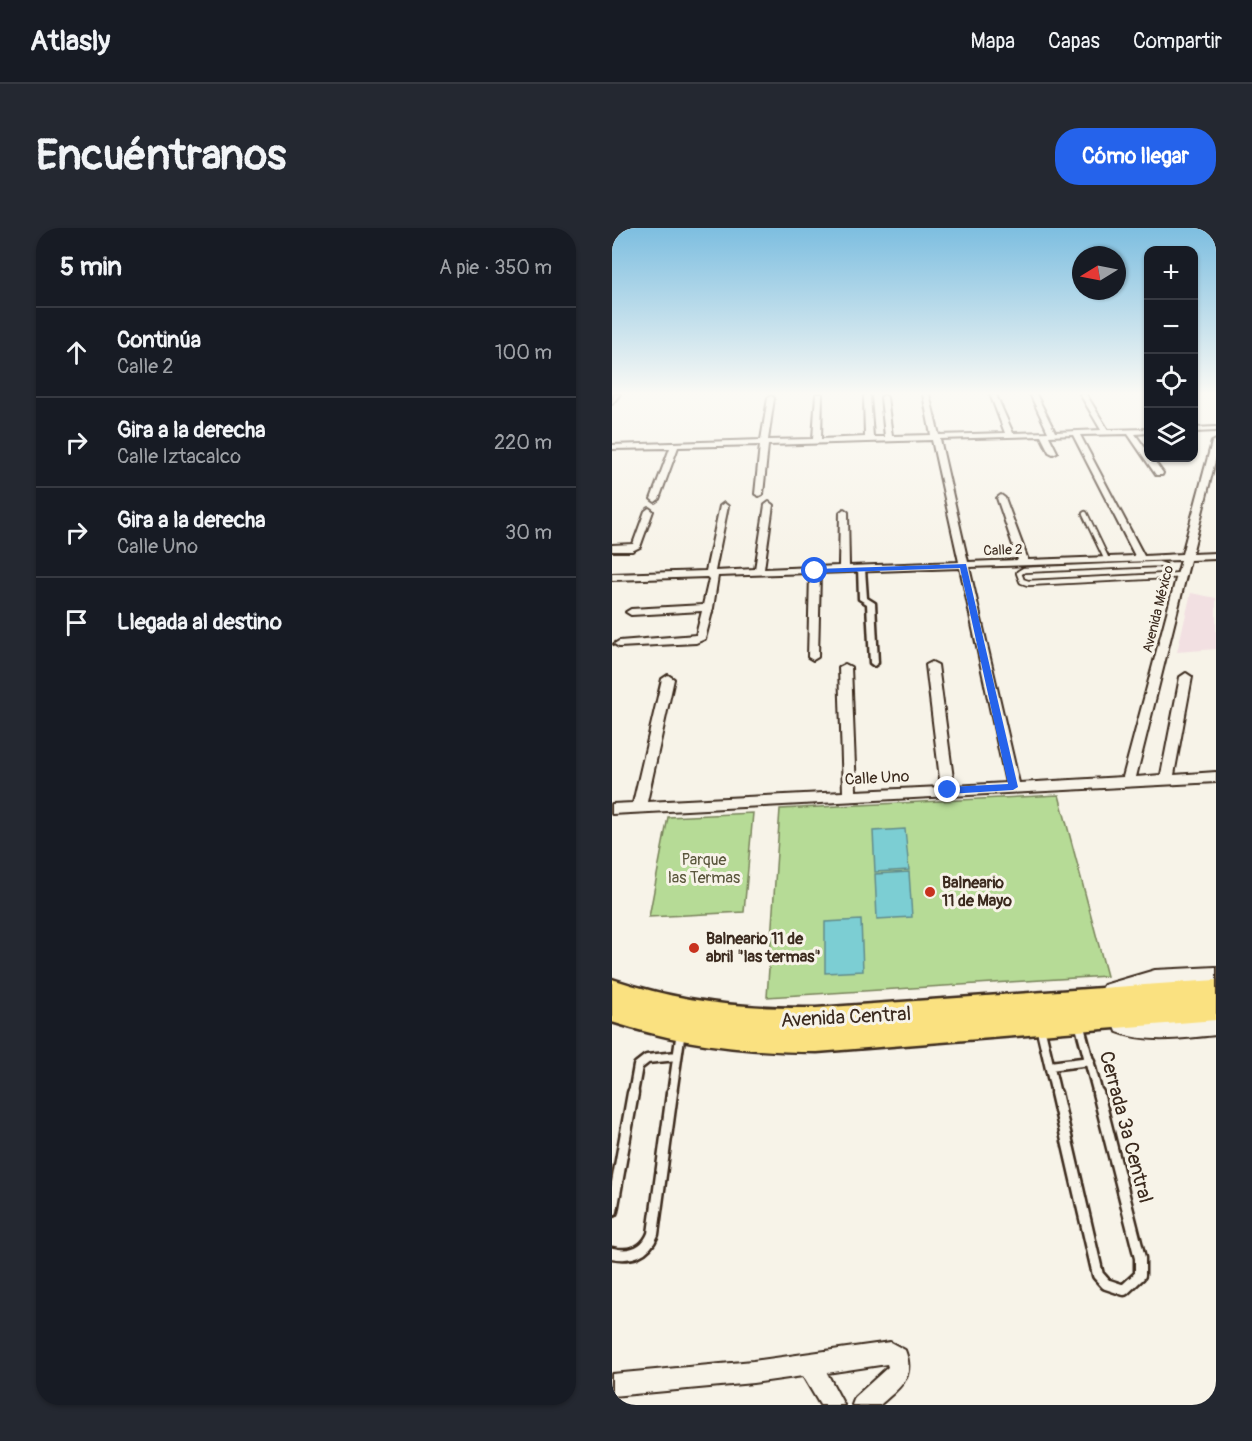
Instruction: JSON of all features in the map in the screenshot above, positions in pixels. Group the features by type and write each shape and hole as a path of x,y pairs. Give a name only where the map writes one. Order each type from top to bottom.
{"main road":[{"name":"Avenida Central","path":"620,1016 701,1033 770,1040 817,1039 1039,1022 1080,1010 1155,981 1216,977"},
{"name":"Avenida Central","path":"612,991 650,1004 761,1021 1080,1010 1216,1008"},
{"name":"Avenida Central","path":"1080,1010 1216,992"},
{"name":"Avenida Central","path":"1080,1010 1175,1027 1216,1024"}],"street":[{"path":"655,499 674,449"},
{"path":"759,494 763,449"},
{"path":"938,449 1013,787"},
{"path":"1083,449 1141,559"},
{"path":"1142,449 1159,473"},
{"name":"Avenida México","path":"1128,782 1214,449"},
{"path":"1002,498 1024,563"},
{"path":"759,572 769,505"},
{"path":"619,644 699,639 714,578 710,574 724,506"},
{"path":"612,548 632,548 637,545 649,511"},
{"path":"844,512 844,570"},
{"name":"Calle 2","path":"612,578 1024,563 1038,566 1107,560 1216,556"},
{"path":"861,569 863,599 871,603 874,663"},
{"path":"813,657 815,571"},
{"path":"631,612 708,608"},
{"path":"932,665 948,790"},
{"path":"845,667 850,796"},
{"path":"1167,780 1186,677"},
{"path":"639,807 668,679"},
{"name":"Calle Uno","path":"612,809 1216,777"},
{"path":"612,1384 809,1365 890,1353 897,1358 899,1367 896,1376 863,1405"},
{"path":"809,1365 833,1405"}],"lane":[{"path":"1085,514 1107,560"},
{"path":"1166,576 1164,566 1158,564 1038,566 1019,573 1021,580 1028,583 1166,576 1182,574"},
{"name":"Cerrada 3ª Central","path":"1039,1022 1098,1275 1106,1284 1124,1290 1137,1283 1142,1274 1138,1243 1090,1061 1080,1010"},
{"path":"612,1253 620,1255 636,1253 647,1246 651,1240 681,1029"},
{"path":"612,1211 638,1066 647,1059 677,1056"},
{"path":"1050,1066 1090,1061"}],"shaded area":[{"path":"1191,593 1216,598 1216,649 1177,652"}],"green space":[{"name":"Balneario 11 de Mayo","path":"1059,795 1107,976 767,997 780,809"},
{"name":"Parque las Termas","path":"753,813 744,912 649,917 668,817"}],"water":[{"path":"905,829 909,870 875,872 873,831"},
{"path":"909,872 912,917 877,919 875,874"},
{"path":"861,920 863,971 825,973 825,922"}],"place":[{"name":"Balneario 11 de Mayo","path":"930,892"},
{"name":"Balneario 11 de abril \"las termas\"","path":"694,948"}],"route":[{"path":"815,571 963,566 1013,787 948,790"}]}
